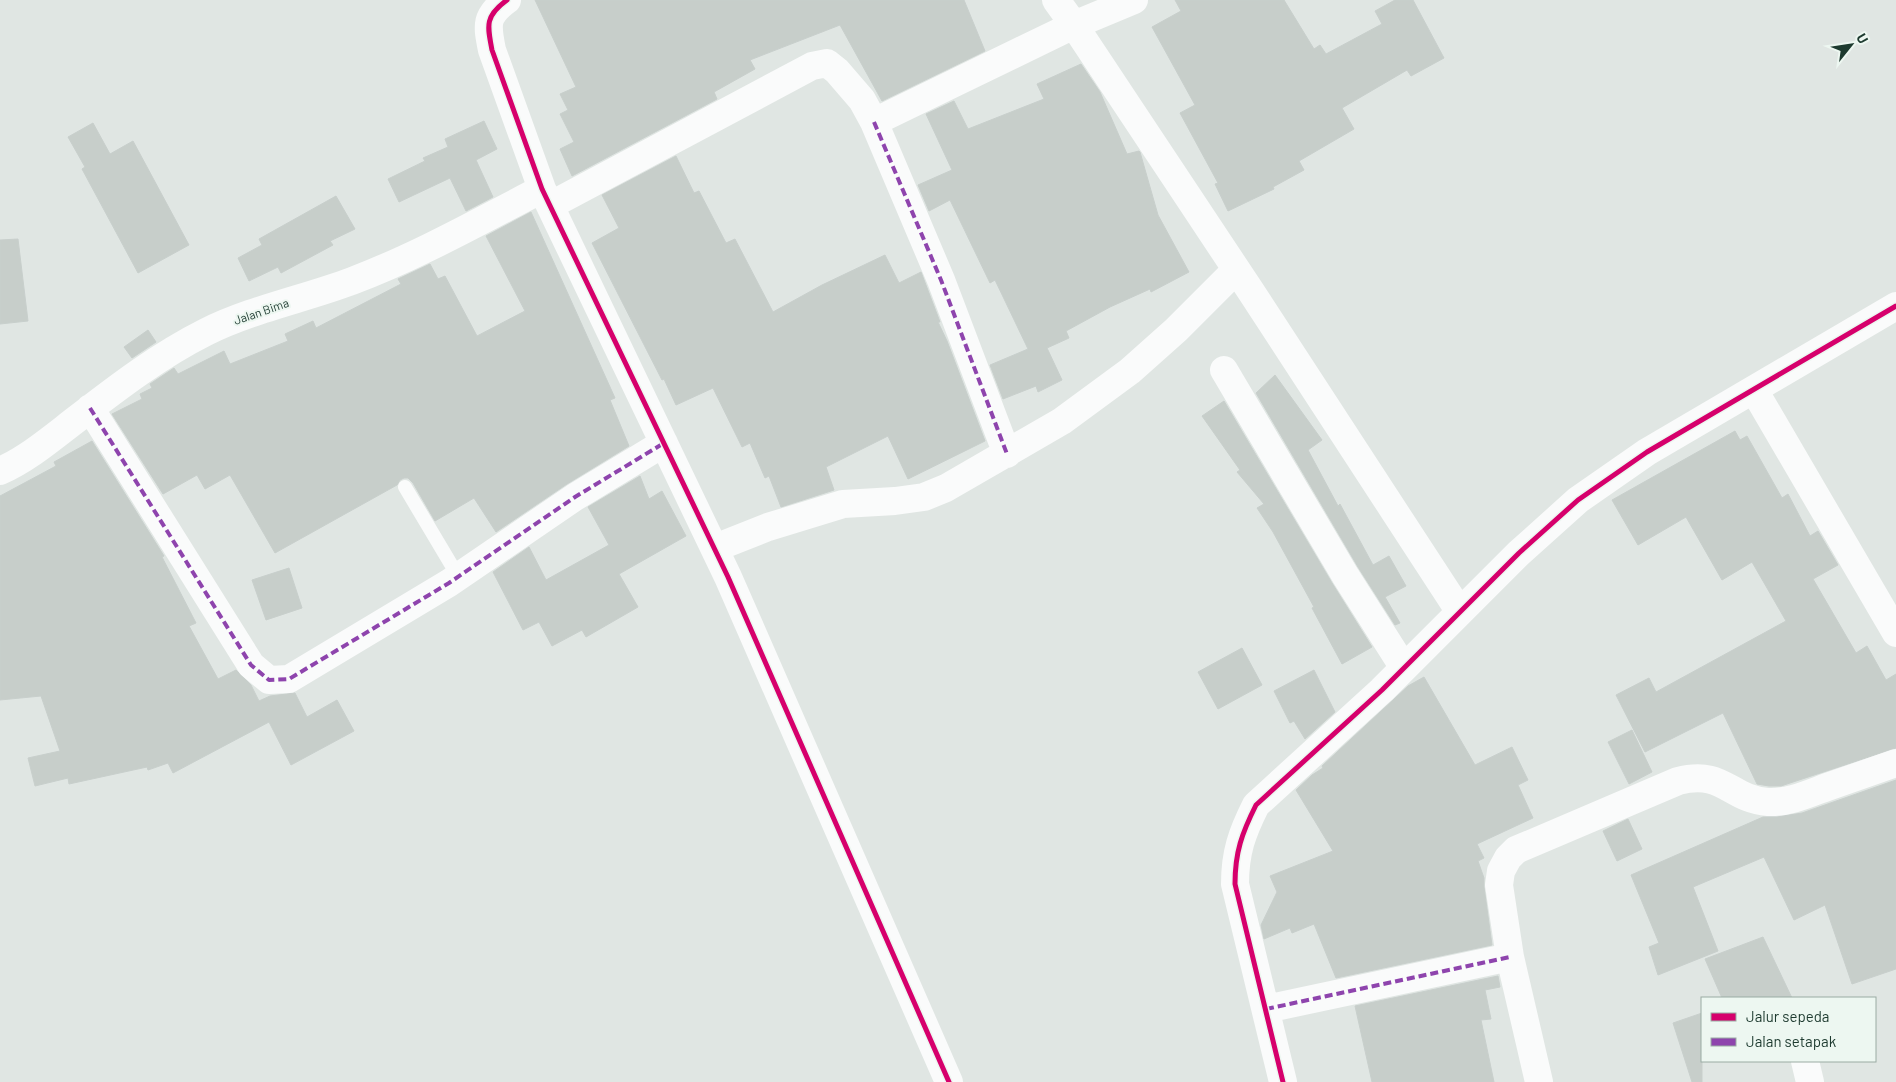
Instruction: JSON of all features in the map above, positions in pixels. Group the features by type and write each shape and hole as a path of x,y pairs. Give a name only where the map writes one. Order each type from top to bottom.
{"street":[{"path":"507,0 490,16 488,30 492,50 547,197 715,548 949,1082"},
{"path":"1056,0 1460,612"},
{"path":"874,122 1074,25 1134,0"},
{"name":"Jalan Bima","path":"0,471 12,466 36,450 90,408 169,352 207,331 240,318 352,281 547,197 812,66 827,64 837,71 862,100 874,122 941,280 1007,454"},
{"path":"715,548 768,527 843,504 924,497 946,488 1062,421 1130,371 1176,330 1236,270"},
{"path":"1283,1082 1235,884 1235,864 1238,847 1245,826 1256,805 1404,668 1519,553 1578,500 1647,452 1896,306"},
{"path":"1224,370 1345,575 1404,668"},
{"path":"1754,390 1896,633"},
{"path":"90,408 251,664 269,680 289,679 458,576 575,497 664,443"},
{"path":"1539,1082 1510,957 1499,885 1501,871 1508,858 1516,850 1678,781 1691,778 1703,777 1714,779 1750,800 1783,802 1896,763"},
{"path":"1266,1010 1510,957"},
{"path":"1805,1062 1810,1082"}],"lane":[{"path":"405,486 458,576"}],"building":[{"path":"535,0 964,0 985,51 882,101 840,25 750,60 755,69 714,92 717,99 572,176 560,149 574,142 560,114 568,110 560,94 576,87"},
{"path":"1175,0 1284,0 1314,49 1320,45 1326,54 1382,24 1375,11 1395,0 1413,0 1444,58 1411,76 1407,70 1342,108 1354,129 1299,161 1304,170 1273,187 1274,189 1228,211 1215,184 1218,183 1180,113 1195,105 1152,27 1181,11"},
{"path":"1081,64 1100,92 1127,154 1140,152 1158,215 1189,272 1151,292 1150,289 1110,307 1066,331 1069,338 1047,348 1062,380 1038,392 1036,386 1003,399 990,365 1028,349 995,280 990,283 950,200 929,211 918,185 952,170 926,114 954,101 968,129 1044,99 1037,84"},
{"path":"484,121 497,149 476,160 493,197 466,211 450,178 399,202 388,179 425,161 423,158 448,147 445,139"},
{"path":"93,123 110,154 133,141 189,245 138,273 82,169 85,167 68,137"},
{"path":"676,156 694,193 699,191 726,243 735,239 773,312 822,285 885,255 899,283 921,272 940,322 938,322 985,441 908,479 888,436 826,467 834,490 781,507 769,476 765,478 750,443 742,447 713,388 676,405 592,243 619,228 602,195"},
{"path":"336,196 355,229 330,241 333,245 281,273 278,267 249,281 238,258 262,245 259,239"},
{"path":"531,212 615,398 610,400 629,446 567,484 496,532 474,498 435,521 413,483 408,478 404,478 397,485 275,553 230,475 205,489 197,475 163,494 112,414 142,399 140,394 152,388 150,384 174,368 178,374 224,351 230,364 288,341 285,334 313,321 316,328 401,284 398,279 430,264 438,279 445,276 477,336 525,311 486,236"},
{"path":"18,239 28,321 0,324 0,240"},
{"path":"148,330 156,342 132,358 124,347"},
{"path":"1275,375 1322,440 1308,450 1373,565 1389,556 1406,586 1385,597 1400,623 1395,625 1358,567 1256,393"},
{"path":"1224,401 1372,647 1342,664 1312,608 1314,607 1273,532 1257,508 1264,504 1237,472 1240,470 1202,416"},
{"path":"1735,431 1740,440 1747,436 1782,498 1788,494 1810,536 1818,531 1838,565 1813,579 1856,653 1867,646 1886,680 1896,674 1896,748 1781,786 1757,784 1723,713 1645,752 1616,695 1649,678 1656,692 1786,621 1752,562 1722,580 1686,517 1638,545 1612,500"},
{"path":"92,441 164,556 162,557 196,623 189,626 218,679 236,670 251,685 259,701 270,696 295,693 307,717 337,700 354,731 291,765 269,722 173,773 168,763 148,770 147,767 69,784 68,778 35,786 28,758 60,751 41,696 0,700 0,496 56,466 54,462"},
{"path":"640,476 649,499 662,491 686,536 619,574 638,607 586,637 582,630 552,646 539,622 523,630 493,572 529,547 546,580 609,545 588,507"},
{"path":"289,568 302,608 266,620 252,580"},
{"path":"1242,648 1262,685 1218,709 1198,672"},
{"path":"1314,670 1335,712 1305,739 1294,721 1290,723 1274,691"},
{"path":"1424,677 1475,765 1512,747 1528,780 1518,785 1533,818 1477,844 1484,858 1478,861 1484,878 1492,945 1336,978 1314,924 1292,933 1290,928 1264,939 1261,925 1277,892 1270,876 1333,851 1296,790 1312,775 1323,768 1322,766 1408,686"},
{"path":"1632,730 1652,772 1629,784 1608,742"},
{"path":"1896,780 1896,969 1852,984 1825,905 1794,920 1764,857 1693,887 1718,951 1658,975 1649,947 1659,943 1631,875 1763,817 1802,813"},
{"path":"1628,819 1642,849 1617,861 1603,831"},
{"path":"1763,937 1792,997 1722,997 1705,959"},
{"path":"1498,976 1500,987 1485,990 1491,1019 1481,1020 1494,1082 1372,1082 1355,1006"},
{"path":"1701,1013 1702,1082 1692,1082 1673,1023"}],"marked path":[{"path":"874,122 941,280 1007,454"},
{"path":"90,408 251,665 269,680 289,679 449,583 575,497 664,443"},
{"path":"1266,1009 1510,957"}],"cycle path":[{"path":"507,0 491,16 489,22 490,41 542,189 728,577 949,1082"},
{"path":"1283,1082 1235,884 1236,862 1240,843 1256,805 1382,690 1519,553 1578,500 1647,452 1896,306"}]}
